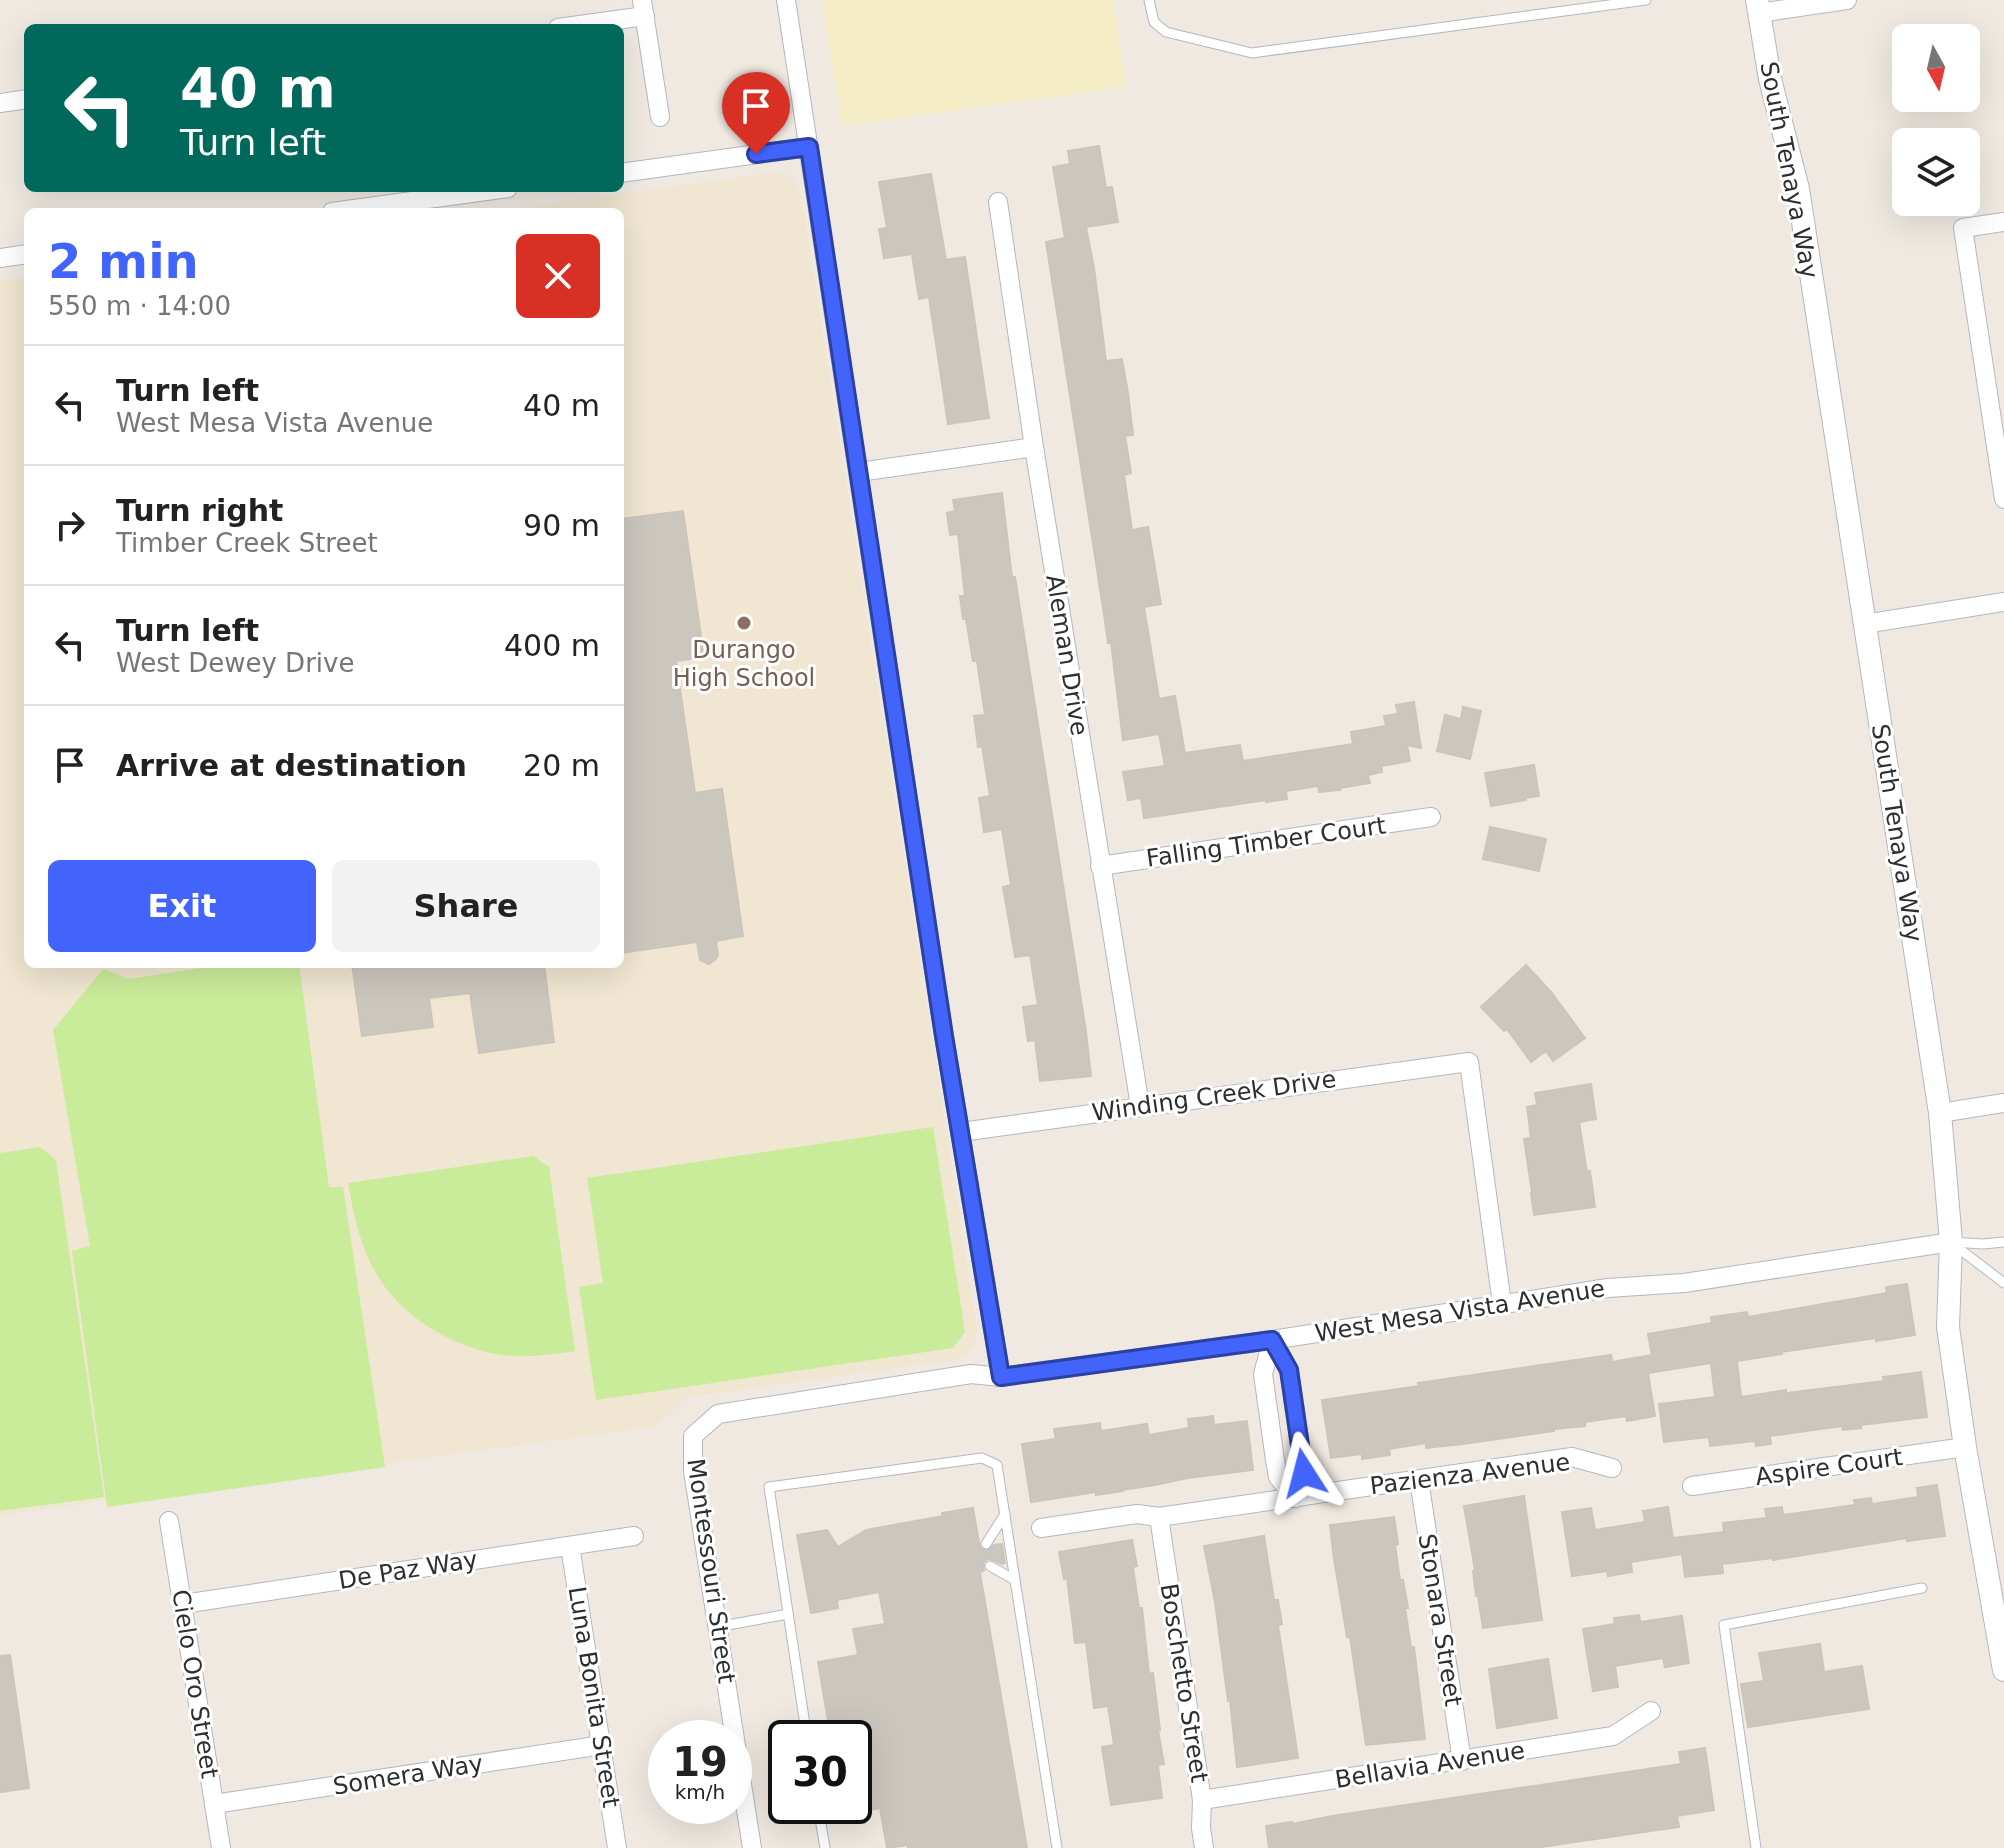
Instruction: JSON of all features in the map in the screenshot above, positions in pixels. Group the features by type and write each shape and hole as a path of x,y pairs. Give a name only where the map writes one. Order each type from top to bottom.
{"street":[{"path":"786,0 942,1023 1001,1377"},
{"path":"1758,7 1847,0"},
{"name":"South Tenaya Way","path":"1758,7 1770,79 1798,189 1940,1113 1951,1242 1948,1327 1965,1447 2004,1670"},
{"path":"575,24 644,8 660,117"},
{"path":"0,103 24,100"},
{"path":"624,172 809,147"},
{"path":"361,208 479,192"},
{"name":"Aleman Drive","path":"998,202 1034,447 1140,1106"},
{"path":"2004,222 1963,228 2004,499"},
{"path":"0,258 24,255"},
{"path":"859,472 1034,447"},
{"path":"1864,624 2004,602"},
{"name":"Falling Timber Court","path":"1100,866 1431,817"},
{"name":"Winding Creek Drive","path":"961,1132 1469,1062 1502,1304"},
{"path":"1940,1113 2004,1103"},
{"name":"West Mesa Vista Avenue","path":"693,1436 718,1414 971,1374 1001,1377 1272,1340 1608,1288 1684,1283 1951,1242"},
{"path":"1272,1340 1289,1370 1304,1473 1295,1498"},
{"path":"1272,1340 1263,1374 1275,1460 1278,1477 1295,1498"},
{"name":"Montessouri Street","path":"693,1436 693,1471 752,1848"},
{"name":"Aspire Court","path":"1692,1486 1965,1447"},
{"name":"Pazienza Avenue","path":"1041,1528 1137,1514 1159,1517 1572,1457 1612,1468"},
{"name":"Stonara Street","path":"1419,1480 1462,1761"},
{"name":"Boschetto Street","path":"1159,1517 1202,1800 1204,1848"},
{"name":"Cielo Oro Street","path":"169,1521 221,1848"},
{"name":"De Paz Way","path":"183,1604 634,1536"},
{"name":"Luna Bonita Street","path":"570,1546 617,1848"},
{"name":"Bellavia Avenue","path":"1202,1800 1613,1736 1651,1711"},
{"name":"Somera Way","path":"214,1804 602,1745"}],"lane":[{"path":"1149,0 1154,22 1166,32 1252,53 1587,4 1646,0"},
{"path":"1951,1242 2004,1242"},
{"path":"1951,1242 2004,1283"},
{"path":"804,1720 769,1487 982,1458 997,1465 1055,1846"},
{"path":"986,1544 1005,1514"},
{"path":"990,1566 1015,1580"},
{"path":"1756,1848 1724,1625 1922,1588"},
{"path":"717,1627 788,1614"},
{"path":"821,1824 825,1848"}],"shaded area":[{"name":"Durango High School","path":"772,173 786,175 797,184 802,198 977,1330 975,1345 966,1356 953,1360 688,1397 654,1427 0,1515 0,281 24,278 24,968 624,968 624,208 523,208"}],"sand":[{"path":"822,0 1113,0 1126,87 842,126"}],"green space":[{"path":"201,968 300,968 329,1187 343,1187 385,1467 107,1507 72,1251 90,1246 53,1030 103,969 128,979"},
{"path":"933,1127 965,1332 953,1348 596,1400 579,1287 603,1283 587,1178"},
{"path":"40,1147 56,1160 104,1497 0,1511 0,1153"},
{"path":"533,1156 549,1167 575,1351 529,1356 492,1353 431,1329 397,1301 367,1256 348,1183"}],"building":[{"path":"1099,146 1106,188 1112,187 1118,222 1086,227 1106,361 1122,359 1128,393 1133,435 1125,436 1131,473 1124,475 1132,530 1148,527 1161,604 1144,607 1159,699 1175,696 1185,753 1240,745 1243,761 1353,744 1351,732 1386,726 1384,716 1398,714 1396,705 1414,702 1421,748 1407,745 1410,761 1381,766 1382,772 1368,775 1370,783 1319,792 1318,786 1286,791 1287,799 1144,818 1141,798 1128,800 1123,772 1165,766 1159,734 1123,740 1111,643 1108,643 1046,242 1065,238 1053,167 1070,164 1068,151"},
{"path":"931,174 946,260 965,257 989,418 948,424 929,297 919,299 912,254 884,258 879,229 887,228 879,182"},
{"path":"1002,493 1012,577 1015,577 1091,1076 1040,1081 1035,1040 1028,1041 1023,1007 1038,1005 1030,955 1015,957 1003,887 1011,885 1002,829 984,832 979,798 990,796 974,716 985,715 977,661 973,661 966,619 963,619 960,596 965,596 958,534 950,535 947,513 955,511 953,500"},
{"path":"683,511 704,657 676,661 695,793 722,789 743,936 716,941 718,955 709,964 700,960 697,942 624,952 624,518"},
{"path":"1463,707 1481,711 1470,759 1437,751 1445,715 1461,719"},
{"path":"1534,765 1539,796 1491,806 1485,773"},
{"path":"1490,827 1546,839 1539,871 1483,859"},
{"path":"1526,965 1551,992 1585,1038 1553,1061 1546,1051 1531,1062 1507,1029 1504,1031 1481,1007"},
{"path":"353,968 545,968 554,1042 479,1053 470,993 429,998 433,1027 362,1036"},
{"path":"1591,1084 1596,1119 1579,1122 1595,1207 1534,1215 1524,1139 1531,1138 1527,1107 1537,1105 1535,1093"},
{"path":"1907,1284 1915,1335 1876,1341 1876,1338 1737,1361 1741,1397 1884,1381 1883,1377 1921,1372 1927,1417 1861,1425 1861,1428 1843,1430 1842,1426 1770,1436 1771,1444 1756,1446 1755,1441 1710,1446 1709,1437 1664,1442 1659,1404 1715,1397 1711,1363 1648,1373 1655,1416 1627,1421 1626,1416 1585,1422 1585,1426 1463,1444 1426,1448 1426,1443 1389,1449 1390,1455 1362,1459 1362,1454 1331,1458 1322,1400 1611,1355 1612,1362 1652,1355 1648,1334 1712,1323 1711,1317 1747,1312 1748,1317 1887,1293 1886,1287"},
{"path":"1213,1416 1214,1425 1247,1421 1253,1470 1031,1502 1022,1444 1056,1439 1054,1429 1100,1423 1101,1431 1147,1424 1149,1435 1189,1428 1188,1419"},
{"path":"1937,1485 1945,1536 1907,1541 1907,1538 1773,1560 1722,1564 1723,1573 1685,1577 1682,1554 1631,1562 1632,1572 1608,1576 1607,1571 1572,1576 1562,1512 1591,1508 1595,1530 1645,1522 1643,1511 1668,1507 1673,1538 1724,1532 1723,1523 1767,1518 1765,1509 1782,1507 1783,1515 1855,1505 1854,1500 1871,1498 1872,1504 1918,1497 1917,1488"},
{"path":"1524,1496 1542,1620 1483,1628 1464,1506"},
{"path":"973,1508 980,1548 986,1551 1002,1544 1005,1563 987,1559 980,1573 1027,1848 908,1848 908,1845 887,1848 880,1808 872,1810 872,1720 828,1720 818,1662 858,1655 853,1629 885,1624 879,1592 837,1600 838,1608 811,1613 797,1535 827,1530 838,1547 866,1530 943,1516 942,1513"},
{"path":"1394,1517 1398,1544 1395,1545 1408,1608 1405,1608 1411,1647 1414,1647 1425,1739 1366,1745 1330,1525"},
{"path":"1264,1536 1274,1600 1278,1600 1282,1624 1278,1625 1298,1758 1237,1767 1230,1700 1204,1546"},
{"path":"1132,1540 1137,1566 1133,1567 1139,1608 1142,1608 1149,1674 1153,1673 1164,1764 1158,1765 1162,1798 1111,1805 1102,1747 1114,1745 1108,1706 1094,1708 1086,1642 1075,1643 1067,1578 1064,1579 1059,1552"},
{"path":"1639,1615 1640,1622 1682,1616 1689,1663 1665,1667 1663,1658 1615,1666 1618,1687 1593,1691 1583,1629 1615,1624 1614,1618"},
{"path":"1820,1644 1824,1672 1862,1666 1869,1709 1748,1727 1741,1684 1764,1681 1759,1653"},
{"path":"10,1655 29,1788 0,1792 0,1656"},
{"path":"1548,1659 1557,1718 1497,1728 1489,1669"},
{"path":"1705,1748 1714,1810 1677,1816 1679,1827 1534,1848 1269,1848 1266,1826 1681,1764 1679,1752"}],"place":[{"name":"Durango High School","path":"744,623"}],"route":[{"path":"756,154 809,147 944,1036 1001,1377 1272,1340 1289,1370 1304,1473"}]}
